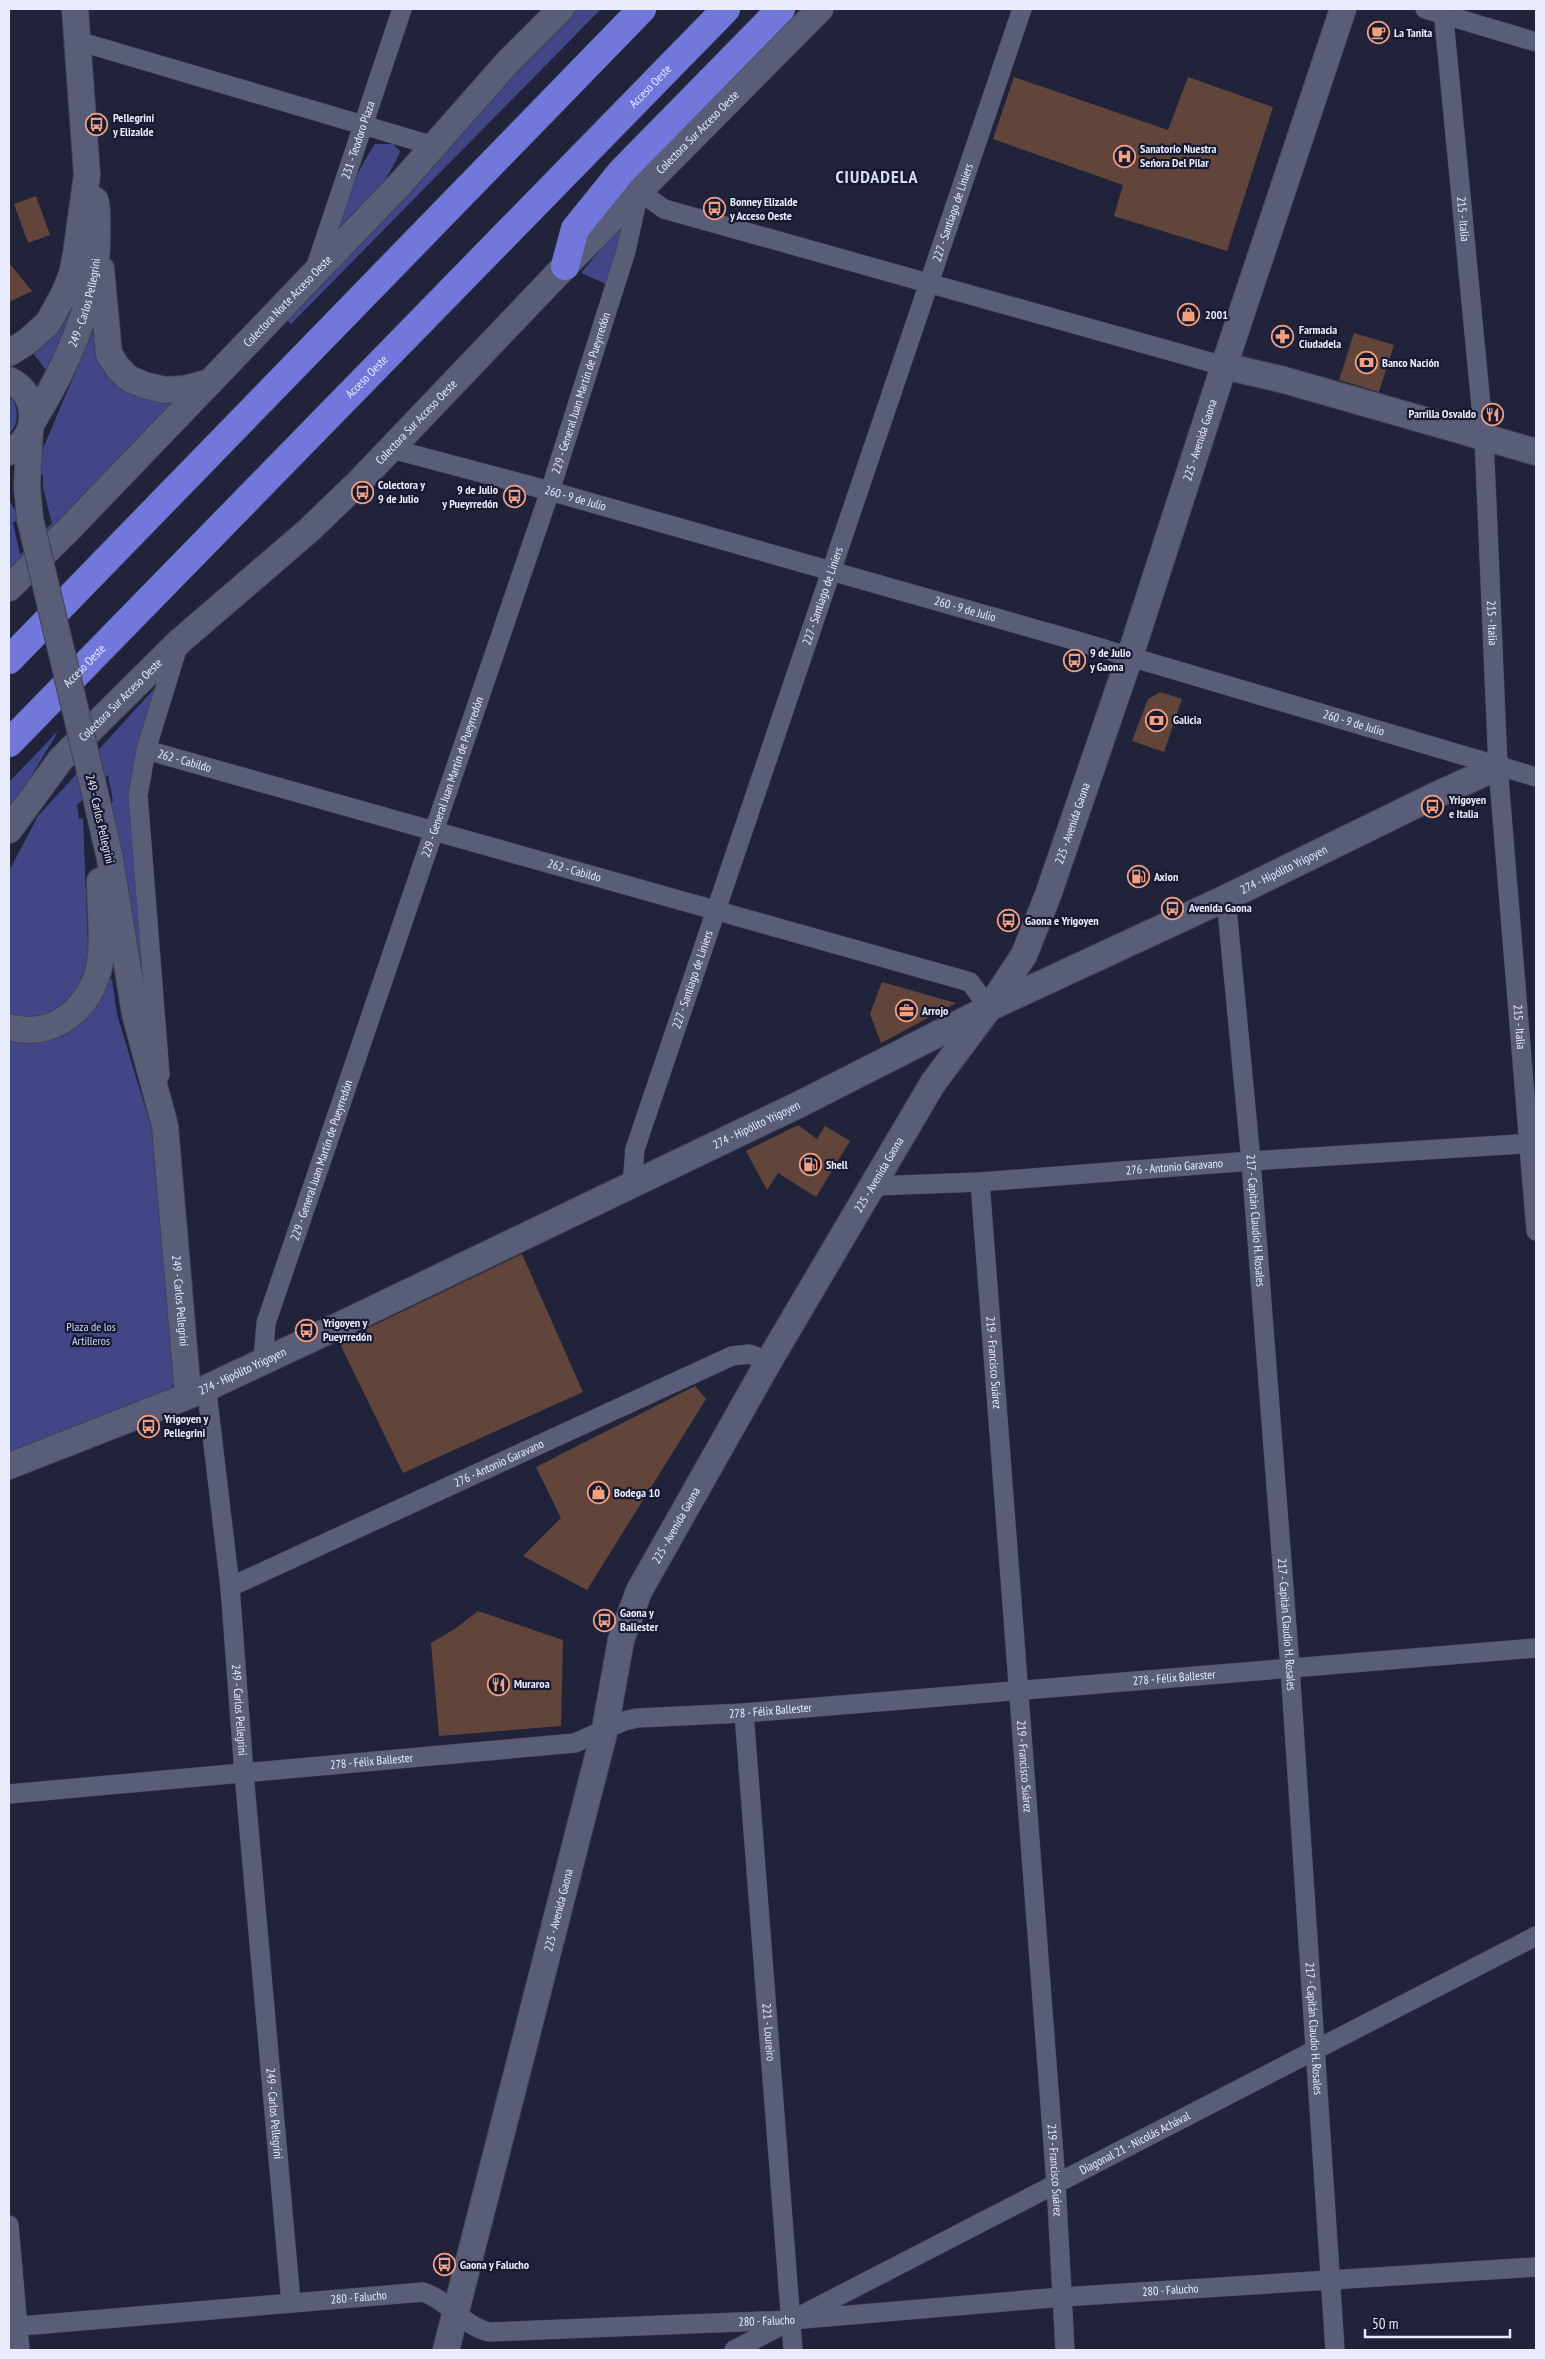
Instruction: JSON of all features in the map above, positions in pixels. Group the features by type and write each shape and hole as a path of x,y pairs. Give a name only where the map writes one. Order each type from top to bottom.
{"highway":[{"path":"9,660 642,9"},
{"name":"Acceso Oeste","path":"9,743 726,9"},
{"path":"565,266 575,229 621,172 782,9"}],"street":[{"name":"249 - Carlos Pellegrini","path":"9,353 28,341 48,323 64,294 72,274 76,254 87,175 75,9"},
{"name":"231 - Teodoro Plaza","path":"315,271 402,9"},
{"name":"Colectora Norte Acceso Oeste","path":"9,588 68,530 210,382 434,146 507,63 561,9"},
{"name":"Colectora Sur Acceso Oeste","path":"9,830 61,759 180,641 308,531 392,449 565,266 820,9"},
{"name":"227 - Santiago de Liniers","path":"632,1185 635,1149 1022,9"},
{"name":"225 - Avenida Gaona","path":"446,2350 605,1729 621,1640 638,1591 933,1083 989,1008 1024,955 1036,927 1130,656 1343,9"},
{"path":"1424,9 1444,12 1536,42"},
{"name":"215 - Italia","path":"1444,12 1484,437 1498,767 1533,1143 1536,1231"},
{"path":"78,41 434,146"},
{"name":"249 - Carlos Pellegrini","path":"87,175 96,203 98,252 89,293 69,354 57,382 32,426 27,458 30,516 110,859 135,1014 165,1126"},
{"path":"639,191 664,209 1224,366 1284,380 1536,452"},
{"name":"229 - General Juan Martín de Pueyrredón","path":"262,1362 266,1323 550,491 626,251 639,191"},
{"path":"98,252 109,354 118,368 128,378 144,385 164,390 184,389 210,382"},
{"path":"9,380 24,390 31,405 32,426 16,449 9,452"},
{"name":"260 - 9 de Julio","path":"392,449 550,491 1130,656 1536,777"},
{"name":"249 - Carlos Pellegrini","path":"9,488 30,516"},
{"path":"146,750 180,641"},
{"name":"249 - Carlos Pellegrini","path":"146,750 140,776 138,812 188,1383 208,1401 230,1587 244,1773 291,2303"},
{"name":"262 - Cabildo","path":"146,750 717,909 970,982 989,1008"},
{"name":"274 - Hipólito Yrigoyen","path":"9,1466 198,1392 262,1362 800,1104 989,1008 1226,898 1434,796 1498,767"},
{"path":"9,1027 21,1031 45,1030 64,1021 79,1008 89,994 97,975 101,956 101,927 96,797"},
{"name":"217 - Capitán Claudio H. Rosales","path":"1226,898 1251,1161 1290,1667 1335,2350"},
{"name":"276 - Antonio Garavano","path":"874,1186 980,1182 1251,1161 1533,1143"},
{"name":"219 - Francisco Suárez","path":"980,1182 1056,2183 1065,2350"},
{"name":"276 - Antonio Garavano","path":"230,1587 732,1356 749,1354 770,1361"},
{"name":"278 - Félix Ballester","path":"9,1794 575,1743 605,1729 637,1718 744,1713 1536,1648"},
{"name":"221 - Loureiro","path":"744,1713 793,2350"},
{"name":"Diagonal 21 - Nicolás Achával","path":"734,2350 1536,1936"},
{"path":"9,2224 13,2327 20,2350"},
{"name":"280 - Falucho","path":"13,2327 423,2292 434,2296 478,2330 489,2332 791,2320 1062,2297 1330,2281 1536,2266"}],"green space":[{"path":"570,9 601,9 291,324 287,320"},
{"path":"375,144 393,144 400,151 390,171 367,204 340,227 347,197 364,161"},
{"path":"628,224 610,286 581,273 621,225"},
{"path":"85,275 51,377 30,349"},
{"path":"99,317 99,345 178,400 9,577 9,500 15,510 17,520 13,523 20,555 52,523 43,488 43,475 37,473 41,453"},
{"path":"9,396 15,405 17,415 13,430 9,434"},
{"path":"165,677 140,743 152,1048 109,803 113,801 108,775 77,805 79,819 83,818 89,973 85,985 50,1018 9,1017 9,871 38,816"},
{"path":"59,730 9,813 9,782"},
{"name":"Plaza de los Artilleros","path":"110,978 112,980 117,1014 157,1147 175,1382 170,1390 9,1455 9,1038"}],"building":[{"name":"Sanatorio Nuestra Seńora Del Pilar","path":"1014,77 1168,130 1188,77 1273,107 1227,251 1114,216 1123,185 993,139"},
{"path":"36,196 50,235 28,243 14,204"},
{"path":"9,263 32,291 9,302"},
{"name":"Banco Nación","path":"1354,333 1394,345 1379,392 1339,380"},
{"name":"Galicia","path":"1160,692 1182,699 1164,752 1132,741 1148,699"},
{"name":"Arrojo","path":"882,982 956,1003 881,1043 870,1014"},
{"path":"798,1125 817,1139 825,1126 850,1141 816,1197 778,1173 767,1190 746,1151"},
{"path":"522,1254 583,1392 403,1473 339,1342"},
{"name":"Bodega 10","path":"695,1386 706,1399 587,1590 523,1556 561,1518 536,1467"},
{"name":"Muraroa","path":"478,1611 563,1640 561,1726 439,1736 431,1643 456,1628"}],"place":[{"name":"La Tanita","path":"1378,33"},
{"name":"Pellegrini y Elizalde","path":"97,125"},
{"name":"Sanatorio Nuestra Seńora Del Pilar","path":"1124,156"},
{"name":"Bonney Elizalde y Acceso Oeste","path":"714,209"},
{"name":"2001","path":"1189,315"},
{"name":"Farmacia Ciudadela","path":"1283,337"},
{"name":"Banco Nación","path":"1366,363"},
{"name":"Parrilla Osvaldo","path":"1492,414"},
{"name":"Colectora y 9 de Julio","path":"362,492"},
{"name":"9 de Julio y Pueyrredón","path":"514,497"},
{"name":"9 de Julio y Gaona","path":"1074,660"},
{"name":"Galicia","path":"1157,720"},
{"name":"Yrigoyen e Italia","path":"1433,807"},
{"name":"Axion","path":"1138,877"},
{"name":"Avenida Gaona","path":"1173,908"},
{"name":"Gaona e Yrigoyen","path":"1009,921"},
{"name":"Arrojo","path":"906,1011"},
{"name":"Shell","path":"810,1165"},
{"name":"Yrigoyen y Pueyrredón","path":"307,1330"},
{"name":"Yrigoyen y Pellegrini","path":"148,1426"},
{"name":"Bodega 10","path":"598,1493"},
{"name":"Gaona y Ballester","path":"604,1620"},
{"name":"Muraroa","path":"498,1684"},
{"name":"Gaona y Falucho","path":"444,2265"}],"district":[{"name":"CIUDADELA","path":"877,177"}]}
